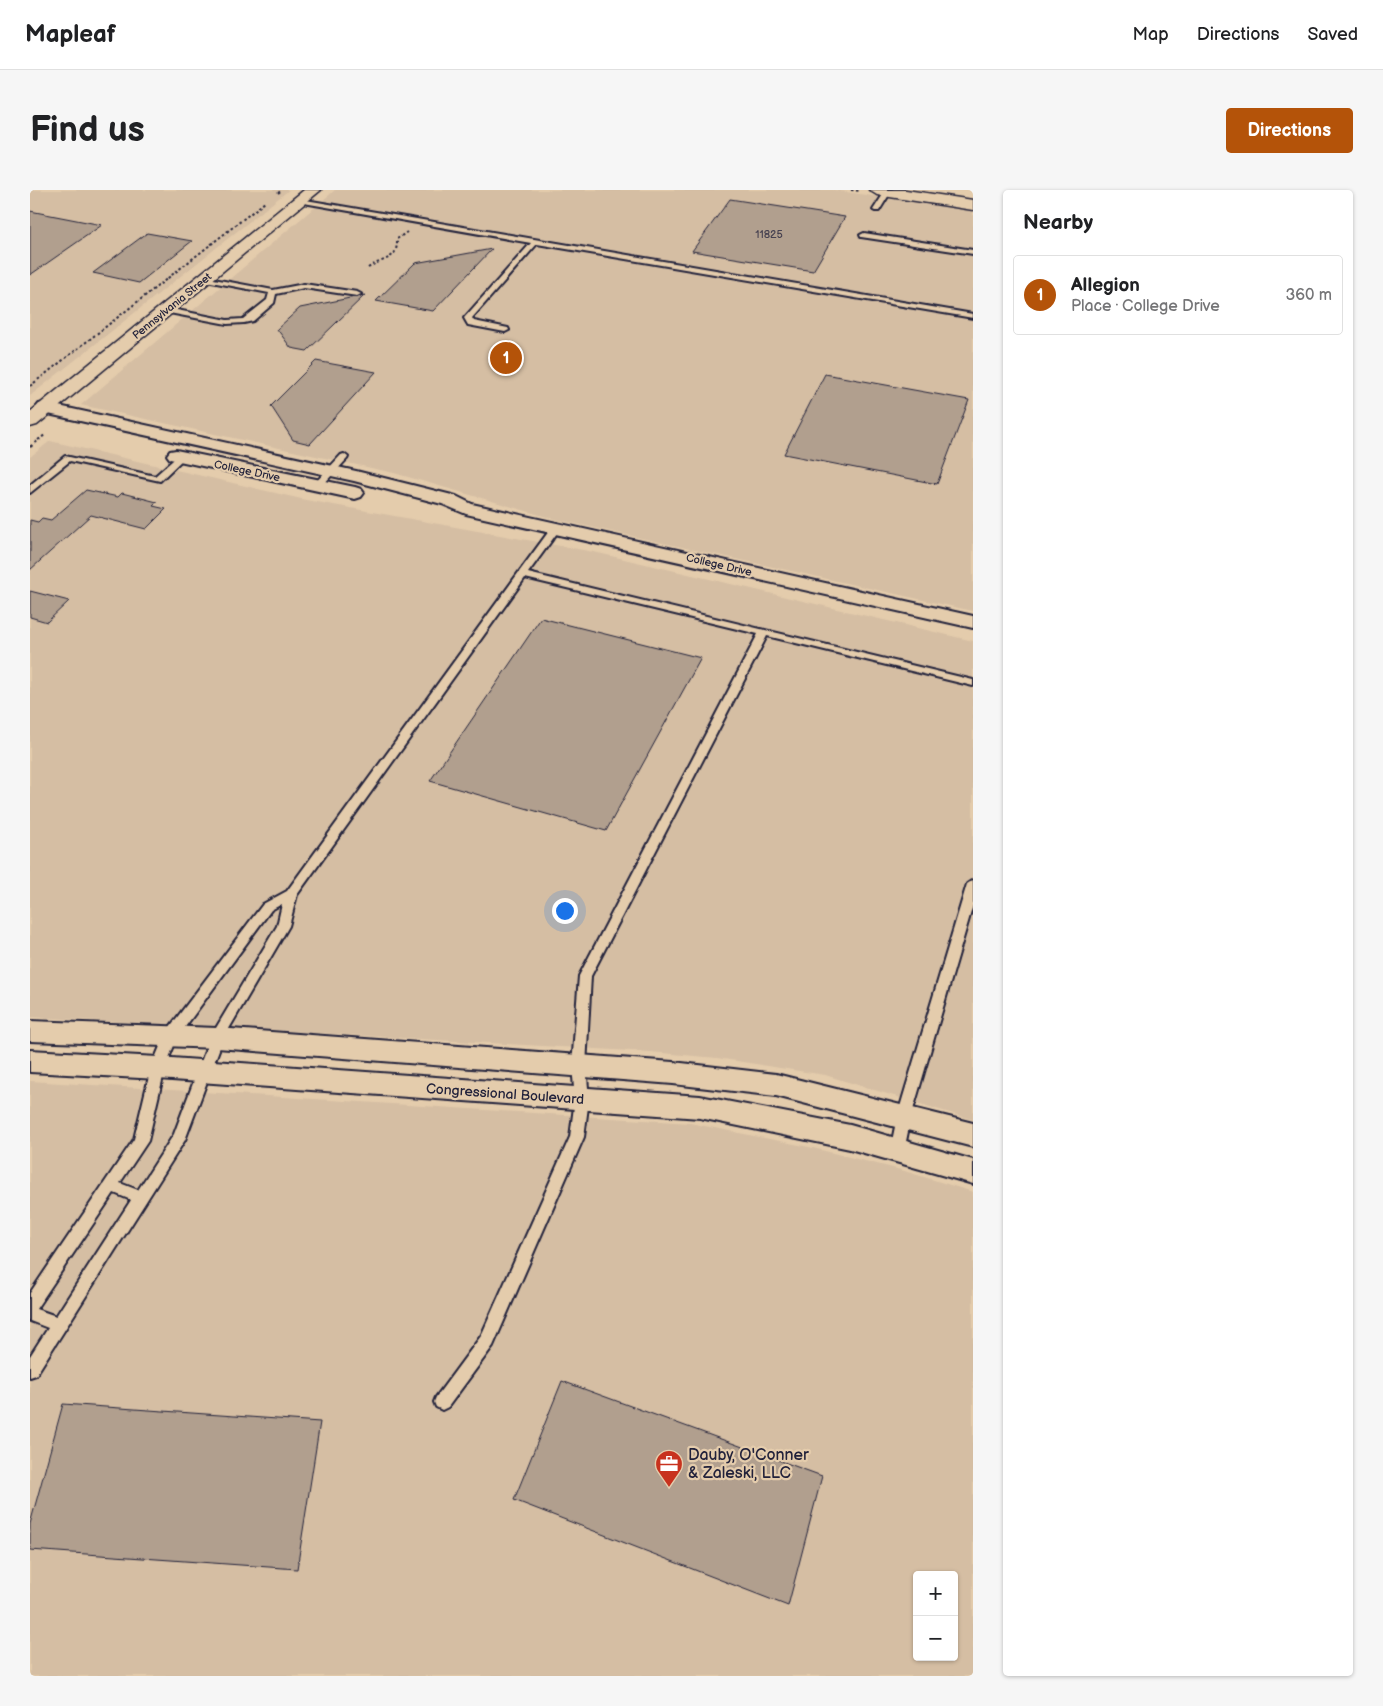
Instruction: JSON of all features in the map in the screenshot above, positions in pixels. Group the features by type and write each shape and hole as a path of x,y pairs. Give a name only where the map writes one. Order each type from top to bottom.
{"main road":[{"path":"937,190 973,195"},
{"path":"884,191 973,205"},
{"name":"Pennsylvania Street","path":"30,421 206,279 306,195"}],"street":[{"name":"College Drive","path":"45,408 331,471 449,500 466,508 555,529 973,622"},
{"path":"30,421 134,445"},
{"name":"College Drive","path":"162,452 317,486 442,510 466,508"},
{"path":"30,1031 120,1036 217,1038 673,1073 776,1085 973,1135"},
{"name":"Congressional Boulevard","path":"30,1062 204,1071 700,1107 850,1137 973,1172"}],"lane":[{"path":"877,210 884,191"},
{"path":"306,195 535,242 973,316"},
{"path":"864,234 973,252"},
{"path":"505,330 472,323 468,318 535,242"},
{"path":"206,279 273,292 304,286 357,294"},
{"path":"167,310 226,322 244,321 250,319 271,301 273,292"},
{"path":"30,490 68,458 157,479 181,456"},
{"path":"317,486 344,457"},
{"path":"30,1370 180,1136 217,1038 283,926 291,894 555,529"},
{"path":"522,574 973,682"},
{"path":"442,1402 487,1341 576,1137 582,1099 579,1066 585,976 764,632"},
{"path":"897,1151 904,1117 973,884"},
{"path":"30,1306 140,1141 158,1068 171,1036 267,907 291,894"},
{"path":"111,1186 141,1197"},
{"path":"30,1314 60,1325"}],"path":[{"path":"278,193 282,190"},
{"path":"30,386 265,202"},
{"path":"368,268 396,253 399,247 397,239 408,232"},
{"path":"30,447 45,435"}],"shaded area":[{"path":"30,190 289,190 30,396"},
{"path":"335,190 833,190 973,211 973,611 554,519 394,473 81,405"},
{"path":"50,441 306,500 594,552 973,641 973,1120 825,1075 717,1058 650,1052 30,1017 30,457"},
{"path":"30,1081 690,1123 809,1147 901,1170 973,1192 973,1676 30,1676"}],"building":[{"path":"730,199 845,217 813,271 692,251"},
{"path":"30,211 102,225 30,275"},
{"path":"147,233 192,241 139,283 93,273"},
{"path":"492,249 433,311 376,301 415,263"},
{"path":"365,295 307,351 291,348 277,329 300,308"},
{"path":"316,361 376,372 310,444 293,440 271,406"},
{"path":"825,374 969,400 937,484 784,454"},
{"path":"86,490 118,497 122,493 157,502 153,506 166,509 146,529 91,515 30,570 30,520 38,522 42,518 51,520"},
{"path":"30,591 69,601 47,622 30,617"},
{"path":"541,618 701,658 606,831 430,781"},
{"name":"Dauby, O'Conner & Zaleski, LLC","path":"562,1381 822,1476 788,1606 514,1500"},
{"path":"63,1404 320,1422 297,1569 30,1550 30,1524"}],"place":[{"name":"Allegion","path":"506,358"},
{"name":"Dauby, O'Conner & Zaleski, LLC","path":"669,1488"}]}
